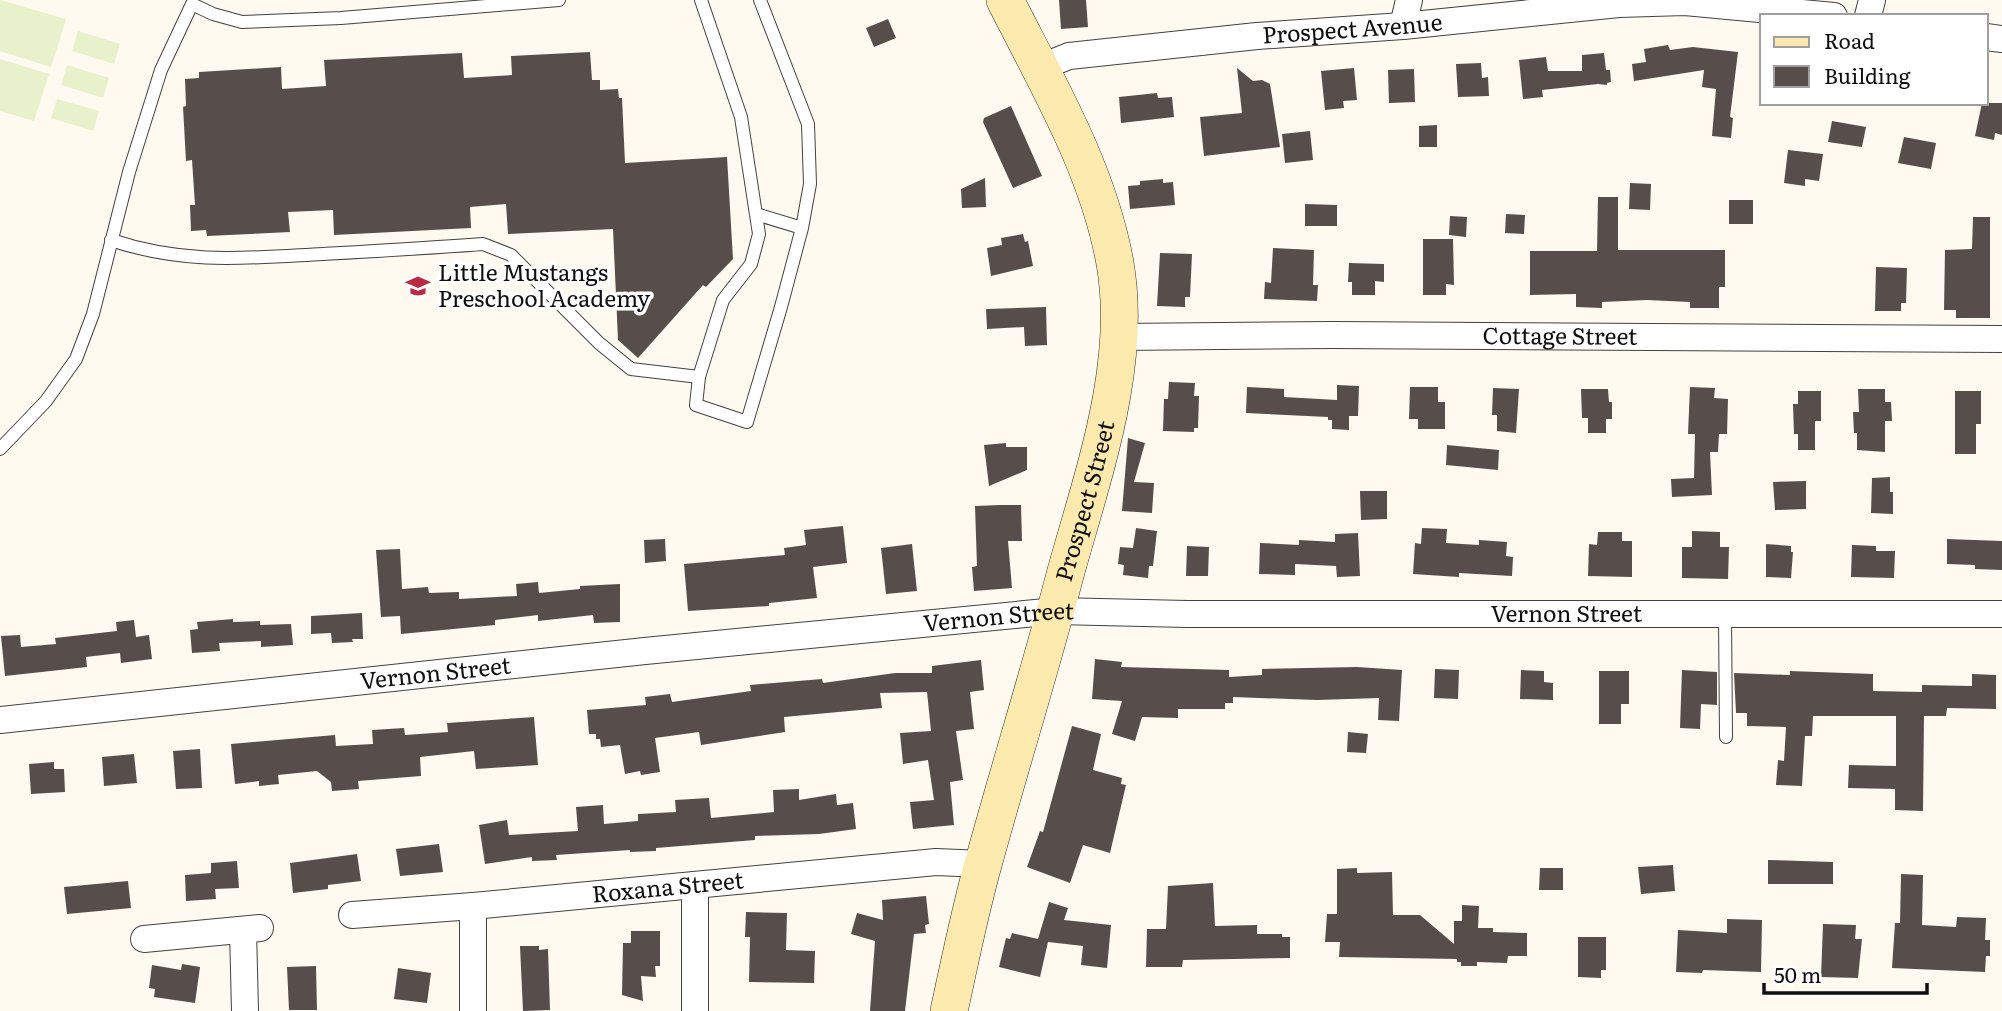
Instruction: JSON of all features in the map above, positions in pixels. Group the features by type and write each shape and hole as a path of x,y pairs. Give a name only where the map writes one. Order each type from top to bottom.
{"street":[{"name":"Prospect Street","path":"949,1011 983,864 1056,611 1111,403 1119,337 1119,298 1115,264 1097,193 1067,120 1005,0"},
{"path":"1404,26 1409,0"},
{"name":"Prospect Avenue","path":"1038,68 1082,55 1257,36 1404,26 1619,4 1685,2 1813,14"},
{"name":"Cottage Street","path":"1119,337 1333,335 2002,339"},
{"name":"Vernon Street","path":"0,720 618,654 1056,611 1187,614 2002,614"},
{"name":"Roxana Street","path":"352,915 936,862 983,864"},
{"path":"695,885 695,1011"},
{"path":"473,1011 474,906"},
{"path":"144,939 251,929 245,1011"}],"lane":[{"path":"0,449 46,401 76,359 93,314 129,172 161,70 191,1 213,14 242,22 341,18 559,0"},
{"path":"701,0 741,117 759,234 751,264 723,300 699,377 696,405 747,422 802,228 810,184 808,124 760,0"},
{"path":"756,214 802,228"},
{"path":"111,240 140,250 178,257 222,260 483,244 511,255 599,343 631,369 699,377"},
{"path":"1725,615 1726,737"}],"green space":[{"path":"0,0 66,19 51,67 0,51"},
{"path":"78,31 120,44 114,64 72,51"},
{"path":"0,59 49,74 34,121 0,111"},
{"path":"67,65 109,78 103,98 61,85"},
{"path":"57,99 99,111 93,131 51,118"}],"building":[{"path":"1059,0 1086,0 1088,27 1061,29"},
{"path":"888,19 896,38 874,47 866,28"},
{"path":"1668,45 1670,50 1693,47 1738,52 1730,117 1733,118 1731,138 1712,136 1716,89 1702,87 1704,70 1634,81 1632,64 1646,62 1644,49"},
{"path":"590,52 592,80 600,80 600,90 618,89 619,98 622,98 625,163 727,157 733,259 706,287 703,285 638,358 618,340 613,229 508,234 506,204 470,207 471,228 334,235 333,210 288,212 290,232 207,236 206,230 191,231 190,205 195,205 192,160 186,161 183,107 186,106 185,79 199,78 199,72 281,67 282,89 326,86 324,60 462,53 464,78 512,75 511,56"},
{"path":"1604,53 1606,70 1610,70 1611,82 1607,85 1542,90 1543,97 1523,99 1519,60 1546,57 1548,71 1582,71 1582,55"},
{"path":"1481,63 1482,78 1488,77 1489,96 1458,97 1456,64"},
{"path":"1237,68 1253,81 1262,80 1270,84 1280,147 1204,156 1200,117 1242,113"},
{"path":"1354,68 1357,100 1343,101 1344,108 1325,110 1321,71"},
{"path":"1414,69 1415,102 1389,103 1388,70"},
{"path":"1157,93 1158,98 1172,97 1174,117 1121,123 1119,97"},
{"path":"2002,103 2002,135 1995,133 1994,140 1975,136 1982,105"},
{"path":"1011,106 1042,176 1013,188 983,122 984,118"},
{"path":"1832,121 1866,127 1862,147 1828,142"},
{"path":"1437,125 1437,147 1419,147 1419,126"},
{"path":"1310,131 1313,160 1285,163 1282,134"},
{"path":"1904,137 1936,143 1931,169 1898,163"},
{"path":"1788,150 1823,154 1819,181 1805,179 1805,186 1784,183"},
{"path":"985,178 986,207 962,208 961,189"},
{"path":"1163,179 1163,183 1173,182 1175,205 1130,209 1128,186 1140,185 1140,181"},
{"path":"1630,183 1651,184 1650,210 1629,209"},
{"path":"1598,197 1618,197 1618,250 1725,250 1725,287 1719,287 1719,308 1690,308 1690,302 1647,300 1602,302 1602,308 1576,307 1576,294 1530,295 1530,251 1597,251"},
{"path":"1729,200 1753,200 1753,224 1729,224"},
{"path":"1305,204 1337,205 1337,226 1305,226"},
{"path":"1506,214 1525,215 1524,234 1505,233"},
{"path":"1450,216 1467,217 1466,237 1449,235"},
{"path":"1973,217 1990,217 1990,318 1956,318 1956,310 1944,310 1945,250 1972,249"},
{"path":"1023,234 1025,242 1028,241 1033,266 991,276 987,248 1002,245 1001,238"},
{"path":"1423,239 1453,239 1454,285 1446,284 1446,295 1423,295"},
{"path":"1273,248 1314,250 1313,285 1318,285 1317,301 1264,299 1265,282 1271,283"},
{"path":"1160,253 1192,254 1190,297 1185,297 1185,307 1157,306"},
{"path":"1349,263 1384,264 1384,282 1375,281 1375,295 1352,295 1352,282 1348,282"},
{"path":"1876,267 1907,268 1906,303 1901,303 1901,311 1875,311"},
{"path":"1046,307 1047,345 1025,346 1024,327 987,329 986,309"},
{"path":"1169,382 1195,383 1194,396 1199,396 1198,428 1194,428 1194,432 1163,431 1164,399 1168,399"},
{"path":"1337,385 1359,386 1358,416 1349,416 1349,430 1332,429 1332,420 1328,420 1328,417 1246,413 1247,387 1284,389 1284,397 1337,400"},
{"path":"1410,387 1438,387 1438,402 1445,402 1445,429 1418,429 1418,419 1409,419"},
{"path":"1690,387 1715,388 1714,398 1728,399 1727,434 1719,434 1718,452 1710,452 1712,495 1672,497 1671,479 1694,478 1695,434 1688,434"},
{"path":"1493,388 1519,389 1516,433 1497,431 1497,415 1492,415"},
{"path":"1581,389 1608,389 1609,402 1612,402 1612,419 1606,419 1606,433 1588,433 1588,418 1582,418"},
{"path":"1858,389 1885,389 1885,402 1891,402 1892,421 1885,421 1885,452 1857,450 1853,412 1859,412"},
{"path":"1798,391 1821,391 1821,421 1815,421 1815,450 1798,450 1798,434 1794,434 1793,404 1798,404"},
{"path":"1955,391 1981,391 1981,424 1976,424 1976,454 1955,454"},
{"path":"1128,438 1145,443 1134,482 1154,483 1152,513 1122,511"},
{"path":"1006,443 1006,447 1027,447 1027,470 989,486 984,445"},
{"path":"1447,445 1499,450 1498,470 1446,465"},
{"path":"1890,477 1893,514 1871,513 1872,478"},
{"path":"1806,481 1806,509 1775,510 1773,482"},
{"path":"1360,491 1387,491 1387,519 1361,520"},
{"path":"1021,505 1022,541 1008,541 1012,588 974,591 972,567 977,566 975,506"},
{"path":"843,526 847,563 813,567 817,598 769,603 769,606 688,611 684,564 785,555 784,548 806,545 804,530"},
{"path":"1136,528 1157,531 1153,566 1149,566 1148,578 1123,575 1124,565 1118,564 1120,547 1133,548"},
{"path":"1422,528 1447,529 1446,543 1479,545 1479,540 1507,542 1506,556 1513,557 1512,576 1413,574 1415,543 1421,544"},
{"path":"1692,531 1720,532 1720,547 1729,547 1728,579 1682,578 1682,547 1692,547"},
{"path":"1598,532 1622,532 1622,541 1632,541 1632,577 1588,576 1589,544 1597,545"},
{"path":"1358,533 1360,576 1337,577 1336,566 1295,564 1295,575 1259,574 1260,543 1299,545 1299,540 1335,542 1335,534"},
{"path":"665,539 666,561 645,563 644,540"},
{"path":"1947,539 2002,541 2002,570 1947,564"},
{"path":"912,544 917,591 886,594 881,548"},
{"path":"1766,544 1791,546 1791,578 1766,577"},
{"path":"1852,545 1876,546 1876,551 1895,551 1894,578 1851,577"},
{"path":"1187,546 1209,547 1208,576 1186,576"},
{"path":"400,549 402,589 428,587 429,593 459,592 459,599 517,596 516,584 538,582 539,593 580,589 580,586 620,584 620,622 594,623 593,615 538,621 538,615 495,620 495,625 401,634 400,616 381,617 376,550"},
{"path":"362,613 363,639 332,643 331,633 311,634 311,616"},
{"path":"233,619 233,622 260,621 260,625 291,624 293,645 261,647 261,641 219,643 220,651 192,653 190,630 198,629 197,622"},
{"path":"134,620 136,637 149,635 152,659 121,663 120,653 86,657 87,667 5,676 1,636 20,635 21,647 56,644 55,638 117,631 116,622"},
{"path":"1095,659 1122,662 1121,667 1229,670 1229,677 1262,675 1262,669 1357,667 1402,670 1399,721 1378,720 1379,698 1317,700 1233,697 1233,703 1225,703 1225,709 1178,709 1178,718 1142,717 1135,741 1112,734 1122,701 1092,699"},
{"path":"981,660 984,690 970,692 974,729 956,731 963,780 950,782 954,825 913,829 910,802 934,800 928,760 903,764 900,733 931,731 927,692 880,693 882,708 784,717 785,732 701,745 699,732 655,738 660,772 641,775 640,771 625,774 620,745 601,747 596,734 589,734 587,710 646,705 645,697 670,694 672,702 751,691 750,685 822,679 823,683 895,673 932,673 932,666"},
{"path":"1435,669 1459,670 1458,699 1434,698"},
{"path":"1521,670 1544,671 1544,682 1553,683 1553,700 1520,699"},
{"path":"1682,670 1717,672 1717,705 1701,704 1700,729 1680,728"},
{"path":"1599,671 1629,671 1629,704 1621,704 1621,724 1599,724"},
{"path":"1790,671 1873,674 1873,691 1922,692 1922,685 1972,686 1972,674 1996,675 1996,709 1947,708 1946,716 1924,716 1923,811 1895,810 1895,789 1848,788 1849,765 1896,766 1896,716 1813,716 1812,736 1805,736 1802,786 1776,785 1778,760 1784,761 1786,727 1747,726 1747,713 1736,713 1734,673 1790,675"},
{"path":"534,717 538,765 476,769 474,751 420,757 421,776 358,781 359,789 332,791 331,782 317,771 278,775 279,784 259,786 259,781 235,784 231,744 335,735 336,746 373,744 372,730 404,728 405,735 448,732 447,723"},
{"path":"1072,726 1101,734 1093,770 1122,778 1121,784 1126,785 1110,853 1083,845 1070,883 1027,867 1040,831 1043,832"},
{"path":"1348,732 1368,734 1366,753 1347,752"},
{"path":"200,749 202,788 176,789 173,751"},
{"path":"134,754 137,783 104,786 102,757"},
{"path":"54,762 54,769 64,769 65,792 31,794 29,764"},
{"path":"799,789 799,800 836,794 837,805 853,803 856,829 819,834 755,836 755,840 656,848 656,851 556,855 557,860 532,861 532,857 485,864 479,825 507,820 509,835 578,831 576,807 603,805 604,824 638,821 638,814 676,812 675,800 709,798 711,818 774,812 773,790"},
{"path":"439,844 443,872 400,876 396,849"},
{"path":"357,854 361,881 328,885 328,889 293,893 290,863"},
{"path":"1768,860 1833,862 1833,884 1768,884"},
{"path":"237,861 239,888 215,889 216,899 186,901 185,875 211,873 211,863"},
{"path":"1673,865 1675,891 1641,894 1638,867"},
{"path":"1357,868 1357,873 1392,872 1393,915 1420,915 1454,944 1454,921 1462,921 1462,905 1479,906 1478,928 1493,928 1493,932 1527,933 1527,956 1508,956 1507,963 1477,962 1477,966 1461,966 1457,959 1339,957 1340,942 1325,942 1327,914 1337,914 1337,869"},
{"path":"1540,868 1563,868 1563,890 1539,890"},
{"path":"1901,874 1923,875 1922,925 1956,927 1957,917 1986,918 1985,940 1990,940 1990,956 1986,956 1985,972 1892,968 1895,923 1900,923"},
{"path":"128,881 131,908 67,914 64,887"},
{"path":"1213,883 1215,926 1257,925 1257,934 1282,934 1282,937 1290,937 1290,958 1183,960 1182,967 1146,967 1147,929 1166,929 1168,886"},
{"path":"926,896 929,924 925,925 926,933 914,934 905,1011 870,1011 875,941 851,934 857,913 883,920 882,900"},
{"path":"1049,902 1068,908 1064,920 1111,925 1107,968 1081,965 1083,946 1048,942 1040,977 999,967 1006,938 1010,939 1012,933 1038,939"},
{"path":"746,912 787,913 786,950 815,951 814,983 749,982 750,937 745,937"},
{"path":"1727,919 1762,920 1761,972 1676,972 1678,930 1727,933"},
{"path":"1823,924 1856,925 1855,939 1862,939 1858,978 1821,977"},
{"path":"631,931 660,931 660,966 655,966 656,977 641,976 643,1001 622,995 623,943 631,943"},
{"path":"1578,937 1606,937 1606,970 1601,970 1601,978 1578,977"},
{"path":"520,946 548,949 550,1010 523,1011"},
{"path":"182,964 200,967 195,1003 154,997 155,989 149,988 152,965 181,970"},
{"path":"316,966 317,1010 289,1010 287,967"},
{"path":"398,968 431,973 427,1003 394,999"}],"place":[{"name":"Little Mustangs Preschool Academy","path":"418,286"}]}
